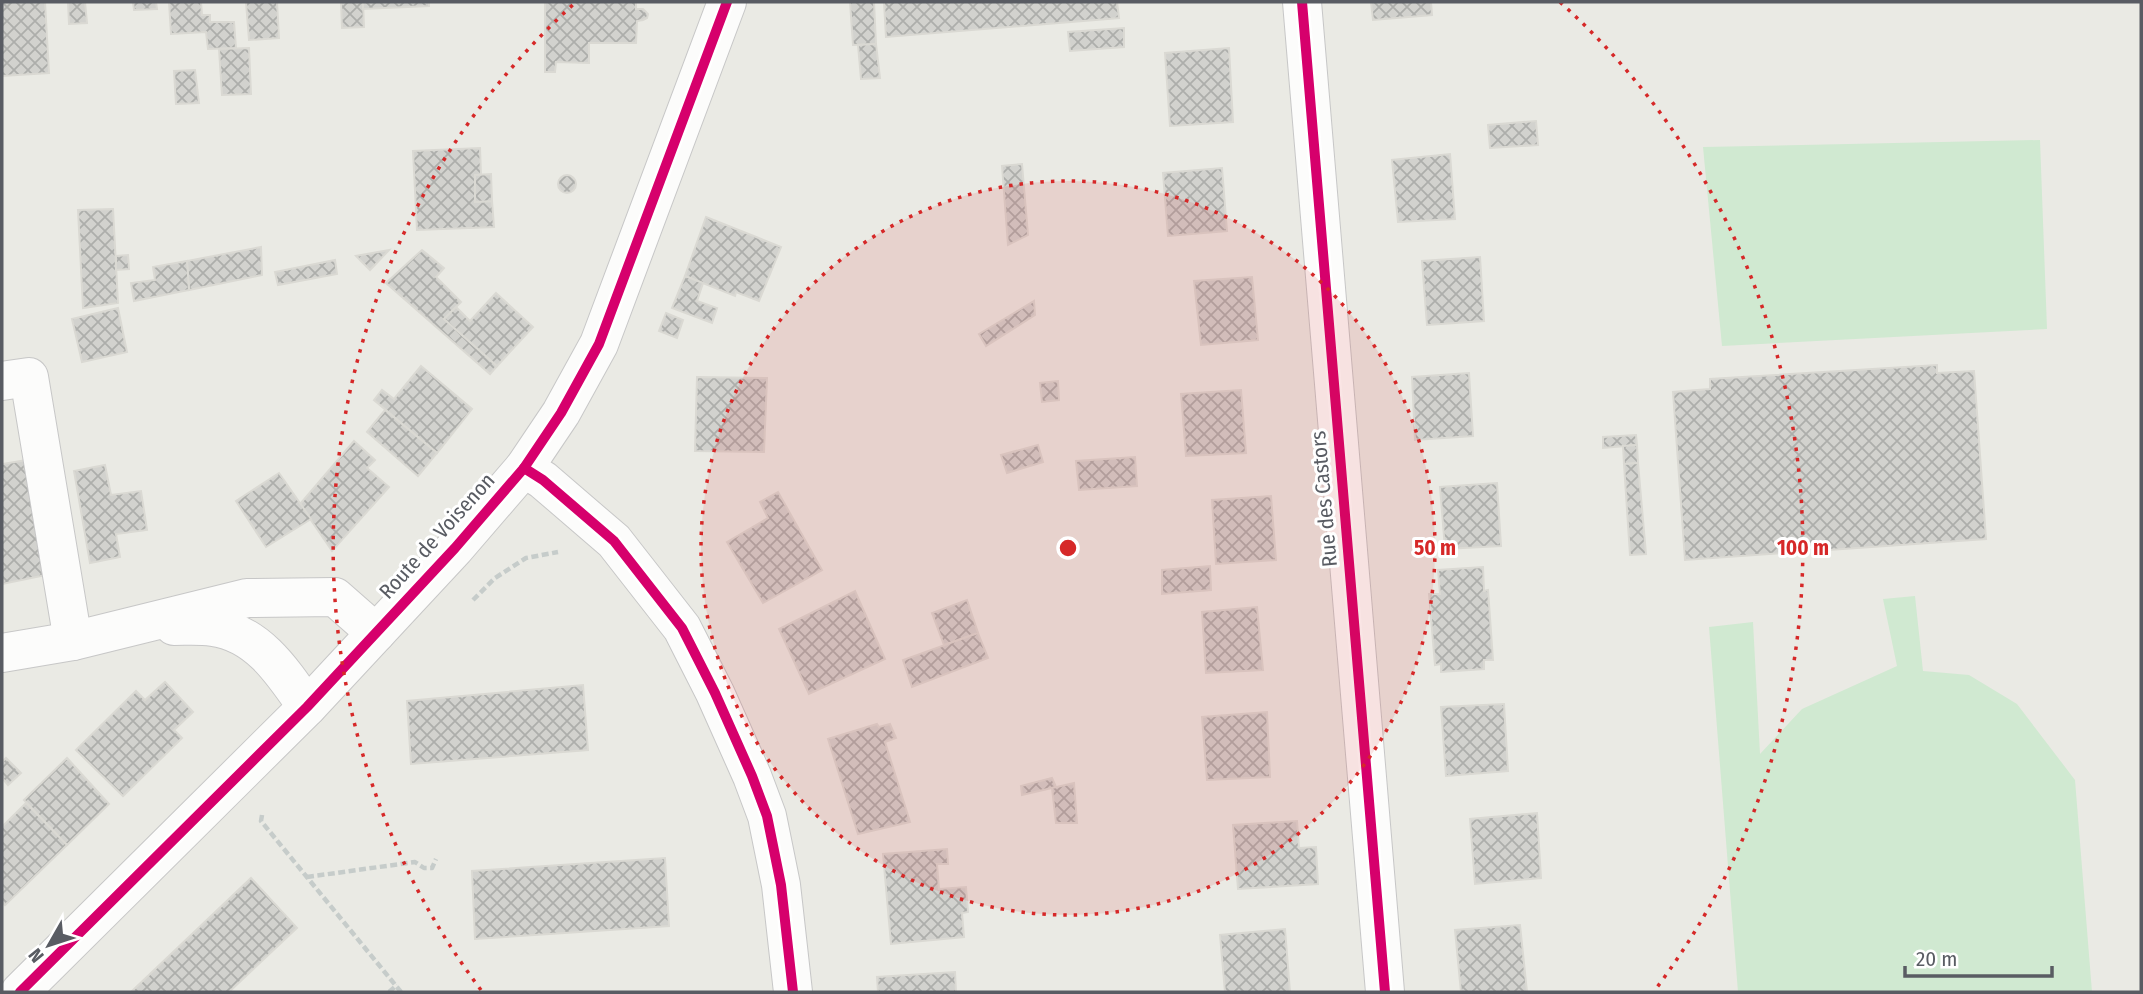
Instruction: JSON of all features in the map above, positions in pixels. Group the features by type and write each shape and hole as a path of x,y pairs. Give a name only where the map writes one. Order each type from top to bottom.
{"street":[{"name":"Route de Voisenon","path":"20,992 307,707 455,548 524,468 561,413 599,344 727,2"},
{"name":"Rue des Castors","path":"1302,2 1385,992"},
{"path":"2,382 29,377 73,641"},
{"path":"524,468 543,480 614,541 682,628 715,692 767,816 781,885 793,992"},
{"path":"2,653 73,641 247,598 335,597 376,632"},
{"path":"140,625 214,627 251,640 278,667 307,707"}],"path":[{"path":"466,607 495,578 526,558 558,552 587,564 614,541"},
{"path":"262,813 261,821 401,992"},
{"path":"307,877 415,862 424,868 432,868 436,859"},
{"path":"388,992 397,985"}],"green space":[{"path":"2040,140 2047,329 1722,346 1703,147"},
{"path":"1915,596 1923,671 1969,675 2017,704 2075,780 2092,992 1738,992 1709,627 1753,622 1760,754 1802,709 1897,666 1883,599"}],"building":[{"path":"2,2 45,2 49,73 2,76"},
{"path":"68,2 85,2 87,23 69,24"},
{"path":"133,2 156,2 157,9 134,10"},
{"path":"169,2 201,2 202,15 210,15 210,22 234,22 236,48 208,49 206,32 171,34"},
{"path":"246,2 277,2 279,38 249,40"},
{"path":"341,2 363,2 364,27 342,28"},
{"path":"363,2 429,2 429,6 363,9"},
{"path":"545,2 636,2 636,9 643,9 648,14 647,18 637,21 636,43 589,43 589,63 556,62 555,72 545,72"},
{"path":"850,2 874,2 876,44 853,45"},
{"path":"884,2 1117,2 1119,18 886,37"},
{"path":"1371,2 1431,2 1432,15 1373,20"},
{"path":"1124,28 1124,47 1070,51 1068,32"},
{"path":"876,44 880,78 861,79 858,45"},
{"path":"249,48 251,94 222,95 219,49"},
{"path":"1229,48 1233,122 1170,126 1165,53"},
{"path":"195,70 199,103 176,104 174,71"},
{"path":"1536,121 1538,145 1490,148 1488,125"},
{"path":"480,148 481,175 475,175 475,202 492,201 494,227 417,230 413,151"},
{"path":"1450,154 1455,219 1398,222 1392,160"},
{"path":"1022,164 1028,235 1008,245 1002,166"},
{"path":"1222,168 1227,231 1168,236 1163,173"},
{"path":"491,174 492,201 475,202 475,175"},
{"path":"563,175 571,175 576,184 574,191 563,193 558,188 558,180"},
{"path":"113,209 118,303 83,308 78,210"},
{"path":"706,217 781,247 759,301 736,292 735,296 685,276"},
{"path":"261,247 262,275 189,290 187,261"},
{"path":"389,250 370,270 356,256"},
{"path":"422,250 444,268 436,277 461,302 444,319 497,366 490,374 386,283"},
{"path":"128,255 129,269 116,270 116,256"},
{"path":"1480,257 1484,321 1427,325 1422,261"},
{"path":"335,260 337,274 278,285 275,272"},
{"path":"187,261 189,290 134,301 131,283 155,280 153,267"},
{"path":"685,276 703,283 697,301 717,308 712,323 672,308"},
{"path":"1252,277 1258,340 1201,345 1194,281"},
{"path":"496,293 533,327 497,366 444,319 456,307 470,321"},
{"path":"1034,301 1035,315 986,346 979,334"},
{"path":"118,308 127,352 82,362 72,319"},
{"path":"666,313 683,320 677,338 659,331"},
{"path":"1937,365 1937,373 1974,371 1986,539 1685,560 1673,392 1710,389 1710,379"},
{"path":"421,366 472,409 437,453 374,400 382,390 394,399"},
{"path":"1469,373 1473,436 1415,440 1412,377"},
{"path":"697,377 767,378 764,452 695,451"},
{"path":"1058,381 1059,400 1042,402 1040,383"},
{"path":"1241,390 1246,453 1186,456 1181,394"},
{"path":"385,410 437,453 418,476 367,432"},
{"path":"1636,435 1637,445 1603,448 1603,437"},
{"path":"354,441 375,460 367,468 389,487 332,551 300,504"},
{"path":"1038,445 1043,462 1007,473 1001,455"},
{"path":"1637,445 1638,463 1624,464 1623,446"},
{"path":"1135,457 1137,486 1079,490 1076,461"},
{"path":"27,460 46,575 2,584 2,464"},
{"path":"1638,463 1646,554 1630,555 1624,464"},
{"path":"105,465 111,495 141,491 147,530 116,534 120,557 90,563 74,471"},
{"path":"279,473 311,519 266,547 236,501"},
{"path":"1497,483 1501,546 1445,549 1440,487"},
{"path":"778,492 822,570 763,603 727,542 768,518 760,502"},
{"path":"1271,496 1276,560 1216,564 1212,500"},
{"path":"1210,566 1211,590 1162,594 1162,570"},
{"path":"1483,567 1484,591 1488,590 1493,660 1484,660 1484,669 1441,672 1441,664 1435,665 1429,594 1440,594 1438,570"},
{"path":"855,591 885,659 809,694 779,629"},
{"path":"967,600 978,633 944,645 932,613"},
{"path":"1257,607 1263,670 1206,673 1202,612"},
{"path":"978,633 988,658 912,687 903,660"},
{"path":"165,682 193,712 174,730 182,738 123,796 76,750 136,691 145,700"},
{"path":"583,685 588,750 411,764 407,701"},
{"path":"1504,704 1508,771 1446,776 1441,707"},
{"path":"1267,712 1270,777 1207,780 1202,717"},
{"path":"877,724 879,727 890,724 896,738 885,742 910,822 858,834 828,739"},
{"path":"6,758 21,773 8,785 2,778 2,762"},
{"path":"67,758 109,804 67,845 24,800"},
{"path":"1052,778 1056,787 1022,795 1021,786"},
{"path":"1074,783 1077,823 1056,823 1052,788"},
{"path":"26,803 67,845 5,905 2,902 2,827"},
{"path":"1537,813 1541,878 1475,884 1470,819"},
{"path":"1297,821 1299,848 1316,847 1318,884 1238,889 1233,825"},
{"path":"947,849 948,864 937,864 939,889 966,887 968,912 962,913 964,937 891,944 883,854"},
{"path":"665,858 669,926 475,939 472,871"},
{"path":"251,878 297,928 229,992 131,992"},
{"path":"1520,925 1527,992 1461,992 1455,930"},
{"path":"1285,929 1290,992 1225,992 1220,935"},
{"path":"955,972 956,992 878,992 877,977"}],"cycle path":[{"path":"20,992 307,707 455,548 524,468 561,413 599,344 727,2"},
{"path":"1302,2 1385,992"},
{"path":"524,468 543,480 614,541 682,628 715,693 767,816 781,885 793,992"}]}
